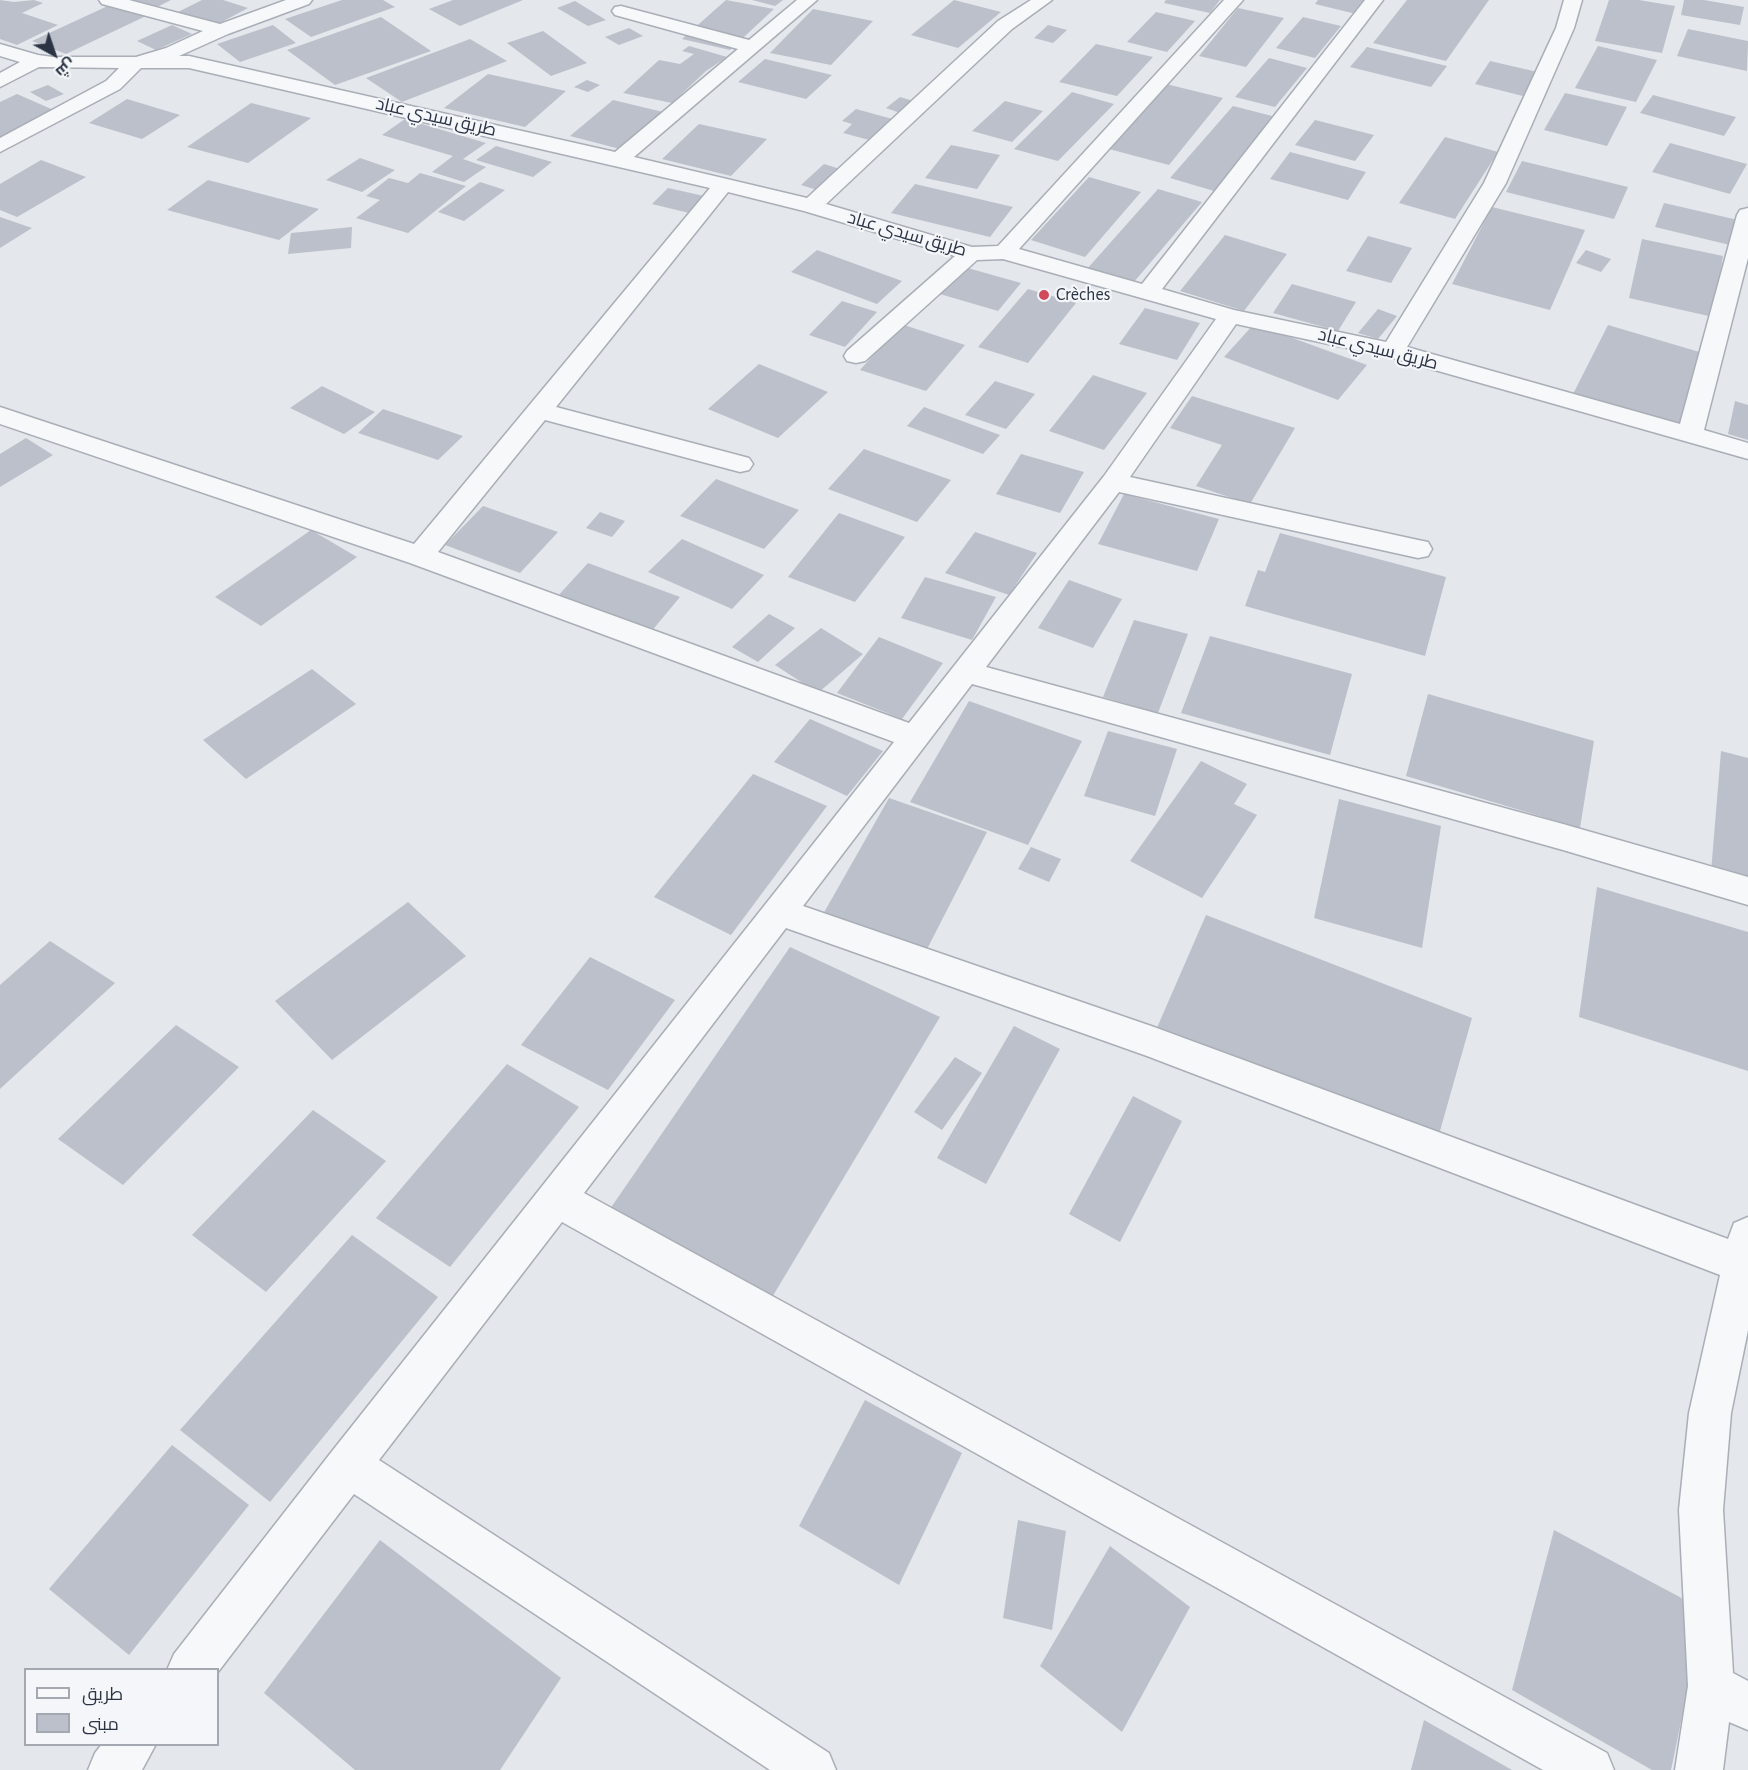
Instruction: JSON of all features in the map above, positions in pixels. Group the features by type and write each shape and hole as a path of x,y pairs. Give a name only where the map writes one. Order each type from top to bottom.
{"street":[{"path":"108,0 221,30"},
{"path":"0,146 113,85 135,63 174,52 221,30 303,0"},
{"path":"619,159 808,0"},
{"path":"812,206 1005,25 1043,0"},
{"path":"1004,252 1234,0"},
{"path":"1148,292 1374,0"},
{"path":"1393,351 1495,183 1565,28 1573,0"},
{"path":"621,11 752,47"},
{"name":"طريق سيدي عباد","path":"0,50 36,61 99,64 189,62 619,159 812,206 971,254 1004,252 1230,315 1393,351 1748,451"},
{"path":"0,81 36,61"},
{"path":"420,556 723,184"},
{"path":"1690,435 1748,215"},
{"path":"856,356 971,254"},
{"path":"192,1668 1113,482 1230,315"},
{"path":"539,410 740,464"},
{"path":"0,415 420,556 914,737"},
{"path":"1113,482 1418,549"},
{"path":"966,672 1748,891"},
{"path":"779,912 1154,1043 1608,1216 1745,1255 1710,1413 1701,1510 1730,1696 1699,1770"},
{"path":"556,1198 1590,1770"},
{"path":"348,1465 812,1770"},
{"path":"112,1770 130,1746"}],"building":[{"path":"0,0 14,2 34,0 43,3 22,13 58,25 17,45 0,39"},
{"path":"132,0 171,0 155,8"},
{"path":"202,0 223,0 248,8 216,25 178,12"},
{"path":"342,0 383,0 395,7 311,37 285,19"},
{"path":"453,0 523,0 460,26 429,9"},
{"path":"726,0 774,9 730,50 682,39"},
{"path":"752,0 783,0 775,6"},
{"path":"954,0 1001,12 958,48 911,35"},
{"path":"1166,0 1220,0 1210,13 1164,3"},
{"path":"1318,0 1367,0 1356,14 1315,4"},
{"path":"1407,0 1489,0 1446,61 1373,43"},
{"path":"1609,0 1639,0 1675,6 1662,53 1595,41"},
{"path":"1684,0 1704,0 1744,7 1740,25 1681,15"},
{"path":"575,1 606,20 588,26 557,8"},
{"path":"112,4 146,16 66,54 32,41"},
{"path":"1238,8 1284,18 1246,67 1199,56"},
{"path":"813,9 873,21 831,65 770,53"},
{"path":"1156,12 1195,21 1167,52 1127,42"},
{"path":"381,17 431,51 335,85 287,50"},
{"path":"1303,17 1341,26 1315,58 1276,48"},
{"path":"172,25 192,34 156,50 137,41"},
{"path":"273,25 296,43 240,62 217,44"},
{"path":"1048,25 1067,30 1053,43 1034,38"},
{"path":"629,28 643,36 619,45 605,37"},
{"path":"1688,29 1748,41 1747,71 1677,56"},
{"path":"543,31 587,63 551,76 507,43"},
{"path":"470,39 507,61 402,102 366,78"},
{"path":"1096,44 1153,57 1117,96 1059,82"},
{"path":"689,46 727,57 706,71 672,103 623,93 659,60 680,64 694,54 682,51"},
{"path":"1598,46 1657,60 1636,102 1575,88"},
{"path":"1367,47 1447,66 1431,87 1350,67"},
{"path":"1269,58 1307,68 1275,107 1235,97"},
{"path":"765,59 832,75 806,99 738,82"},
{"path":"1490,61 1542,73 1527,97 1475,84"},
{"path":"488,74 566,91 525,127 444,108"},
{"path":"587,80 600,85 588,92 574,87"},
{"path":"1166,84 1223,98 1169,165 1109,149"},
{"path":"48,85 64,94 46,101 30,92"},
{"path":"1072,92 1114,104 1058,161 1014,149"},
{"path":"1565,93 1627,107 1607,146 1544,130"},
{"path":"17,94 58,112 0,140 0,102"},
{"path":"1653,95 1736,117 1724,136 1640,113"},
{"path":"900,97 917,102 903,114 886,108"},
{"path":"127,99 180,115 142,139 89,123"},
{"path":"613,100 663,112 620,149 570,136"},
{"path":"1005,101 1043,111 1012,142 972,131"},
{"path":"251,103 311,118 248,163 187,147"},
{"path":"1233,106 1276,117 1214,191 1170,178"},
{"path":"856,109 896,120 873,141 843,133 852,124 842,121"},
{"path":"405,119 486,143 463,159 486,167 464,182 432,172 453,156 382,135"},
{"path":"1315,120 1374,135 1355,161 1295,145"},
{"path":"699,124 767,139 731,176 662,159"},
{"path":"1445,137 1498,152 1455,219 1399,203"},
{"path":"1670,143 1747,164 1730,194 1652,172"},
{"path":"951,145 1000,155 977,189 925,178"},
{"path":"496,146 552,162 533,177 476,160"},
{"path":"1290,152 1366,172 1348,200 1270,179"},
{"path":"360,158 395,170 362,192 326,180"},
{"path":"41,160 86,177 17,217 0,210 0,184"},
{"path":"1522,161 1628,187 1614,219 1506,192"},
{"path":"824,164 840,169 817,190 801,185"},
{"path":"420,173 466,186 408,233 356,218 380,200 366,196 389,178 408,183"},
{"path":"1089,177 1141,192 1085,257 1031,240"},
{"path":"208,180 319,209 279,240 167,210"},
{"path":"480,182 505,190 464,221 438,212"},
{"path":"915,184 1013,207 990,237 891,213"},
{"path":"668,188 704,196 689,213 652,204"},
{"path":"1158,189 1202,202 1133,283 1087,269"},
{"path":"1664,203 1738,220 1730,245 1655,227"},
{"path":"1492,207 1585,230 1550,310 1452,284"},
{"path":"0,217 32,228 0,248"},
{"path":"352,227 351,248 288,254 291,233"},
{"path":"1225,235 1287,254 1244,311 1180,291"},
{"path":"1368,236 1412,248 1391,283 1346,271"},
{"path":"1642,239 1723,256 1713,317 1629,298"},
{"path":"817,250 902,281 877,304 791,272"},
{"path":"1586,250 1611,259 1601,272 1576,263"},
{"path":"957,265 1021,283 998,311 933,292"},
{"path":"1292,284 1356,302 1338,331 1273,313"},
{"path":"1028,289 1076,303 1028,363 978,347"},
{"path":"842,301 877,312 845,347 809,335"},
{"path":"1145,308 1200,323 1177,360 1119,344"},
{"path":"1378,309 1397,316 1378,339 1358,333"},
{"path":"901,324 965,345 926,391 860,370"},
{"path":"1254,324 1367,365 1338,400 1224,357"},
{"path":"1608,325 1713,356 1681,430 1572,396"},
{"path":"759,364 828,392 778,438 708,409"},
{"path":"1093,375 1147,393 1104,450 1049,431"},
{"path":"995,381 1035,394 1006,429 965,415"},
{"path":"322,386 375,412 344,434 290,408"},
{"path":"1192,396 1295,428 1250,504 1196,486 1222,445 1170,428"},
{"path":"1735,401 1748,405 1748,440 1728,434"},
{"path":"924,407 1000,435 983,454 907,426"},
{"path":"383,409 463,436 438,460 358,433"},
{"path":"26,438 53,455 0,487 0,454"},
{"path":"864,449 951,480 917,522 828,489"},
{"path":"1021,454 1084,472 1060,513 996,494"},
{"path":"716,479 799,510 764,549 680,516"},
{"path":"1124,494 1219,519 1197,571 1098,544"},
{"path":"483,506 558,532 520,573 445,545"},
{"path":"600,512 625,521 612,537 586,528"},
{"path":"839,513 905,537 855,602 788,577"},
{"path":"311,530 357,557 261,626 215,597"},
{"path":"975,532 1037,553 1009,595 945,573"},
{"path":"1280,533 1446,577 1425,656 1245,606 1258,570 1265,572"},
{"path":"682,539 764,575 732,609 648,572"},
{"path":"588,563 680,597 650,633 556,598"},
{"path":"925,577 996,597 972,640 901,618"},
{"path":"1069,580 1122,599 1093,648 1038,628"},
{"path":"769,614 795,628 758,662 732,647"},
{"path":"1134,620 1188,634 1158,713 1103,697"},
{"path":"821,628 863,654 818,693 775,665"},
{"path":"1210,636 1352,674 1330,755 1181,713"},
{"path":"879,637 943,663 902,719 837,693"},
{"path":"312,669 356,704 246,779 203,740"},
{"path":"1428,694 1594,741 1580,828 1406,776"},
{"path":"969,701 1082,741 1028,845 910,802"},
{"path":"810,719 883,751 847,796 774,762"},
{"path":"1108,731 1177,749 1155,816 1084,796"},
{"path":"1721,751 1748,758 1748,883 1711,872"},
{"path":"1201,761 1247,784 1234,804 1257,815 1202,898 1130,861"},
{"path":"753,774 827,806 731,935 654,897"},
{"path":"889,798 987,832 924,955 822,916"},
{"path":"1339,799 1441,826 1422,948 1314,918"},
{"path":"1031,847 1061,859 1049,882 1018,869"},
{"path":"1597,887 1748,932 1748,1071 1579,1017"},
{"path":"408,902 466,956 332,1060 275,1001"},
{"path":"1206,915 1472,1018 1436,1145 1156,1030"},
{"path":"50,941 115,983 0,1089 0,985"},
{"path":"790,947 940,1017 771,1299 610,1209"},
{"path":"590,957 675,1000 608,1090 521,1045"},
{"path":"176,1025 239,1067 123,1185 58,1139"},
{"path":"1014,1026 1060,1049 986,1184 937,1158"},
{"path":"955,1057 982,1073 942,1130 914,1112"},
{"path":"507,1064 579,1107 450,1267 376,1218"},
{"path":"1133,1096 1182,1121 1120,1242 1069,1214"},
{"path":"313,1110 386,1161 266,1292 192,1235"},
{"path":"352,1235 438,1297 270,1502 180,1430"},
{"path":"865,1400 962,1453 899,1585 799,1526"},
{"path":"172,1445 249,1505 129,1655 49,1589"},
{"path":"1018,1520 1066,1531 1052,1630 1003,1618"},
{"path":"1554,1530 1704,1610 1671,1770 1652,1770 1512,1690"},
{"path":"380,1540 561,1678 500,1770 355,1770 264,1693"},
{"path":"1110,1546 1190,1607 1122,1732 1040,1666"},
{"path":"1424,1720 1512,1770 1411,1770"}],"place":[{"name":"Crèches","path":"1044,295"}]}
